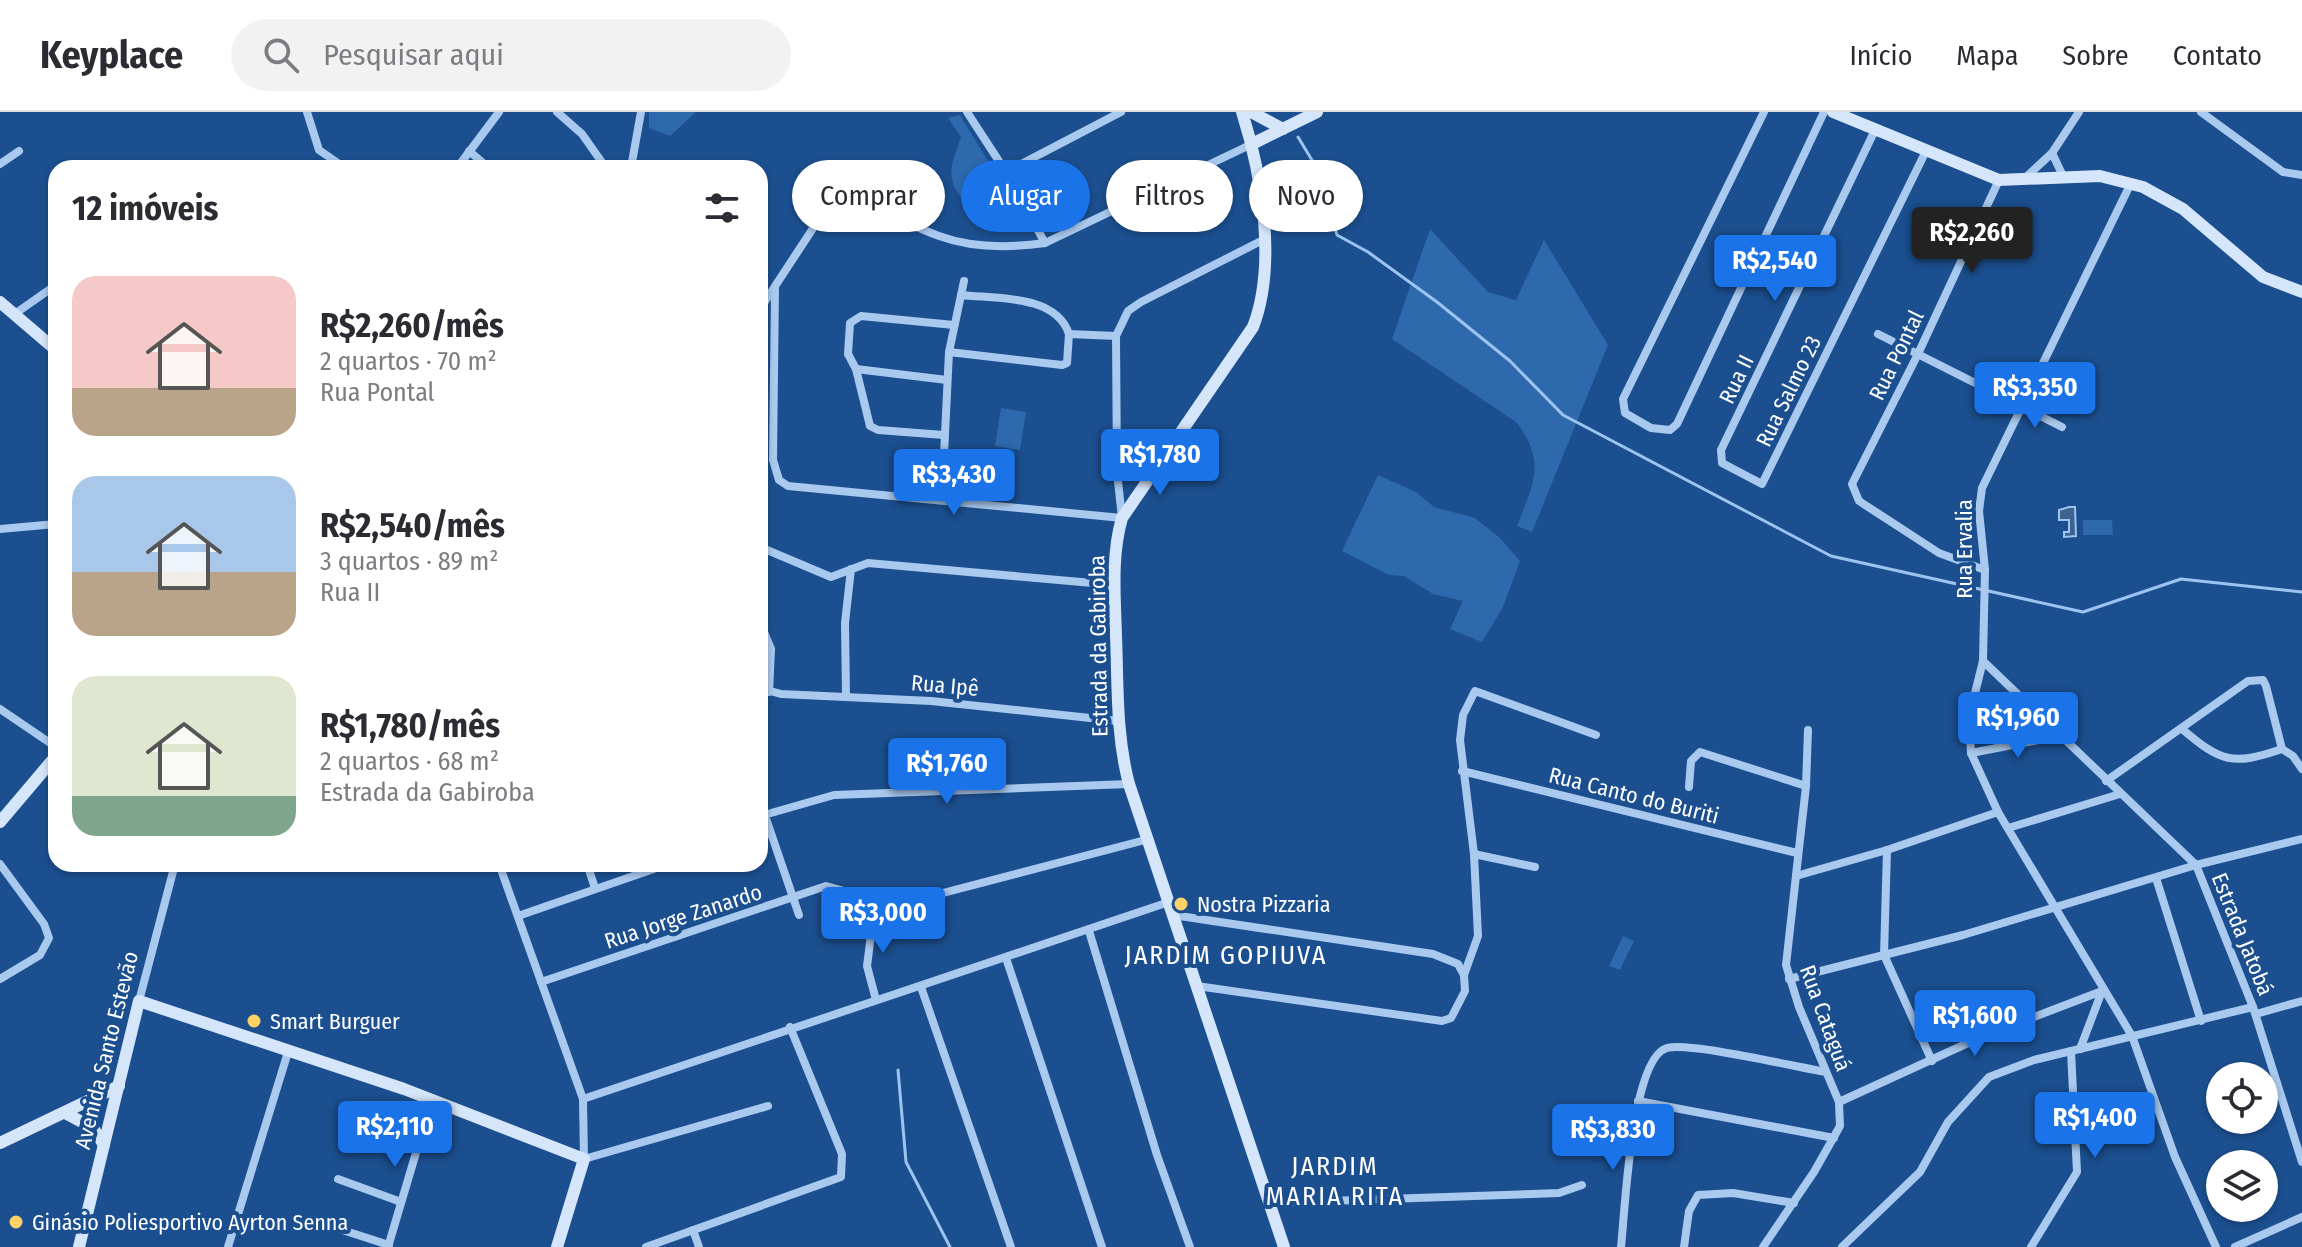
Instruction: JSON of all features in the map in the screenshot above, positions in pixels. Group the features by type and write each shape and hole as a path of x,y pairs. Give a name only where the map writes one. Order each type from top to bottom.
{"main road":[{"name":"Estrada da Gabiroba","path":"1242,112 1252,144 1267,275 1253,327 1122,518 1115,585 1118,737 1129,784 1280,1246"},
{"path":"1251,112 1283,129"},
{"path":"1252,144 1317,112"},
{"path":"1833,112 1999,180 2100,176 2131,183 2183,209 2263,277 2302,292"},
{"path":"0,302 48,343"},
{"path":"0,822 48,765"},
{"path":"139,1001 432,1099 584,1159 557,1247"},
{"name":"Avenida Santo Estevão","path":"79,1247 139,1001"},
{"path":"0,1143 67,1114 119,1086"},
{"path":"67,1114 93,1128 104,1145"}],"street":[{"path":"307,112 319,150 333,160"},
{"path":"463,160 499,112"},
{"path":"557,112 582,134 600,160"},
{"path":"632,160 641,112"},
{"path":"967,112 998,160"},
{"path":"1029,160 1121,112"},
{"path":"1764,112 1623,399 1625,413 1651,428 1670,430 1677,424 1824,112"},
{"path":"2025,178 2052,153 2079,112"},
{"path":"2201,112 2283,172 2302,175"},
{"name":"Rua II","path":"1729,469 1722,463 1721,450 1875,130"},
{"path":"930,232 957,242 996,246 1045,243 1252,144"},
{"path":"0,164 19,151"},
{"path":"469,151 480,160"},
{"name":"Rua Salmo 23","path":"1729,469 1762,484 1926,151"},
{"path":"2052,153 2063,176"},
{"name":"Rua Pontal","path":"1985,570 1939,553 1859,501 1852,484 1917,356 1999,180"},
{"name":"Rua Ervalia","path":"1971,753 1967,728 1983,661 1981,619 1985,570 1979,511 1982,488 2131,183"},
{"path":"768,297 811,232"},
{"path":"1039,232 1045,243"},
{"path":"775,287 773,460 779,480 788,486 1122,518 1117,472 1116,336 1128,311 1263,240"},
{"path":"944,455 949,352 964,281"},
{"path":"16,313 48,291"},
{"path":"949,352 1062,365 1067,363 1069,334 1061,317 1051,309 961,295"},
{"path":"944,435 878,430 870,426 846,340 854,317 897,317 954,325"},
{"path":"1069,334 1116,336"},
{"path":"1878,334 2062,427"},
{"path":"856,369 947,380"},
{"path":"0,529 48,525"},
{"path":"768,551 831,577 868,563 1115,585"},
{"path":"846,696 845,623 852,568"},
{"path":"768,642 771,649 768,667"},
{"name":"Estrada Jatobá","path":"1983,661 2196,865 2254,1010 2302,1162"},
{"path":"2106,781 2248,681 2263,680 2282,749 2293,756 2302,769"},
{"name":"Rua Ipê","path":"768,690 1118,721"},
{"path":"1197,986 1442,1021 1451,1018 1465,991 1464,975 1478,936 1474,854 1462,771 1460,726 1475,691 1596,735"},
{"path":"0,709 48,742"},
{"path":"2182,729 2219,758 2232,761 2282,749"},
{"name":"Rua Cataguá","path":"1763,1247 1794,1203 1840,1126 1839,1102 1789,979 1786,949 1806,786 1808,730"},
{"path":"2059,736 1971,753 1998,812 2102,991 2132,1036 2175,1157 2216,1247"},
{"path":"1689,787 1691,761 1700,752 1806,786"},
{"name":"Rua Canto do Buriti","path":"1462,771 1797,853"},
{"path":"768,812 834,795 1129,784"},
{"path":"2008,828 2120,794"},
{"path":"1796,876 1887,850 1998,812"},
{"path":"768,830 799,915"},
{"path":"876,1000 867,966 874,911 1149,839"},
{"path":"1789,979 2053,908 2196,865 2302,839"},
{"path":"1887,850 1884,955 1932,1061"},
{"path":"1474,854 1535,867"},
{"path":"0,864 44,924 49,938 40,955 0,979"},
{"name":"Avenida Santo Estevão","path":"139,1001 173,872"},
{"path":"502,872 583,1099 584,1159 768,1106"},
{"path":"590,872 595,888"},
{"path":"518,916 644,872"},
{"path":"2156,878 2201,1021"},
{"name":"Rua Jorge Zanardo","path":"541,982 831,885 841,890 851,904 874,911"},
{"path":"583,1099 790,1027 1089,931 1171,908 1433,954 1458,964 1464,975"},
{"path":"1089,931 1157,1155 1190,1247"},
{"path":"1006,958 1102,1247"},
{"path":"921,987 1011,1247"},
{"path":"2031,1247 2077,1172 2076,1050 2102,991"},
{"path":"1839,1102 1979,1038 2102,991"},
{"path":"1842,1247 1920,1172 1948,1122 1989,1077 2016,1064 2302,1001"},
{"path":"646,1247 841,1177 842,1154 790,1027"},
{"path":"1621,1247 1638,1101 1645,1073 1666,1048 1826,1072"},
{"path":"228,1247 288,1052"},
{"path":"333,1227 388,1246 432,1099"},
{"path":"1638,1101 1834,1138"},
{"path":"338,1179 401,1202"},
{"path":"1268,1203 1559,1193 1582,1185"},
{"path":"1684,1247 1689,1211 1698,1195 1733,1193 1794,1203"},
{"path":"2235,1247 2302,1217"},
{"path":"693,1230 699,1247"}],"shaded area":[{"path":"649,112 696,112 670,136 649,128"},
{"path":"960,115 988,160 961,160 961,198 951,173 961,137 948,118"},
{"path":"1430,229 1488,292 1516,300 1544,240 1608,345 1532,532 1517,526 1532,485 1534,461 1526,436 1516,422 1392,339"},
{"path":"1001,408 1026,412 1020,450 995,446"},
{"path":"1378,475 1416,492 1434,507 1475,518 1500,538 1520,561 1503,607 1482,642 1450,629 1463,601 1433,594 1404,576 1389,575 1342,551"},
{"path":"2075,507 2076,536 2064,537 2064,532 2069,532 2069,520 2059,520 2059,510"},
{"path":"2083,520 2112,520 2113,535 2083,535"},
{"path":"1623,936 1634,941 1620,970 1609,966"}],"waterway":[{"path":"1298,137 1321,175 1337,235 1368,252 1437,302 1510,361 1563,415 1831,556 2083,612 2181,579 2302,592"},
{"path":"898,1070 906,1162 950,1247"}],"place":[{"name":"Nostra Pizzaria","path":"1181,904"},
{"name":"Smart Burguer","path":"254,1021"},
{"name":"Ginásio Poliesportivo Ayrton Senna","path":"16,1222"}],"district":[{"name":"JARDIM GOPIUVA","path":"1226,955"},
{"name":"JARDIM MARIA RITA","path":"1335,1181"}]}
